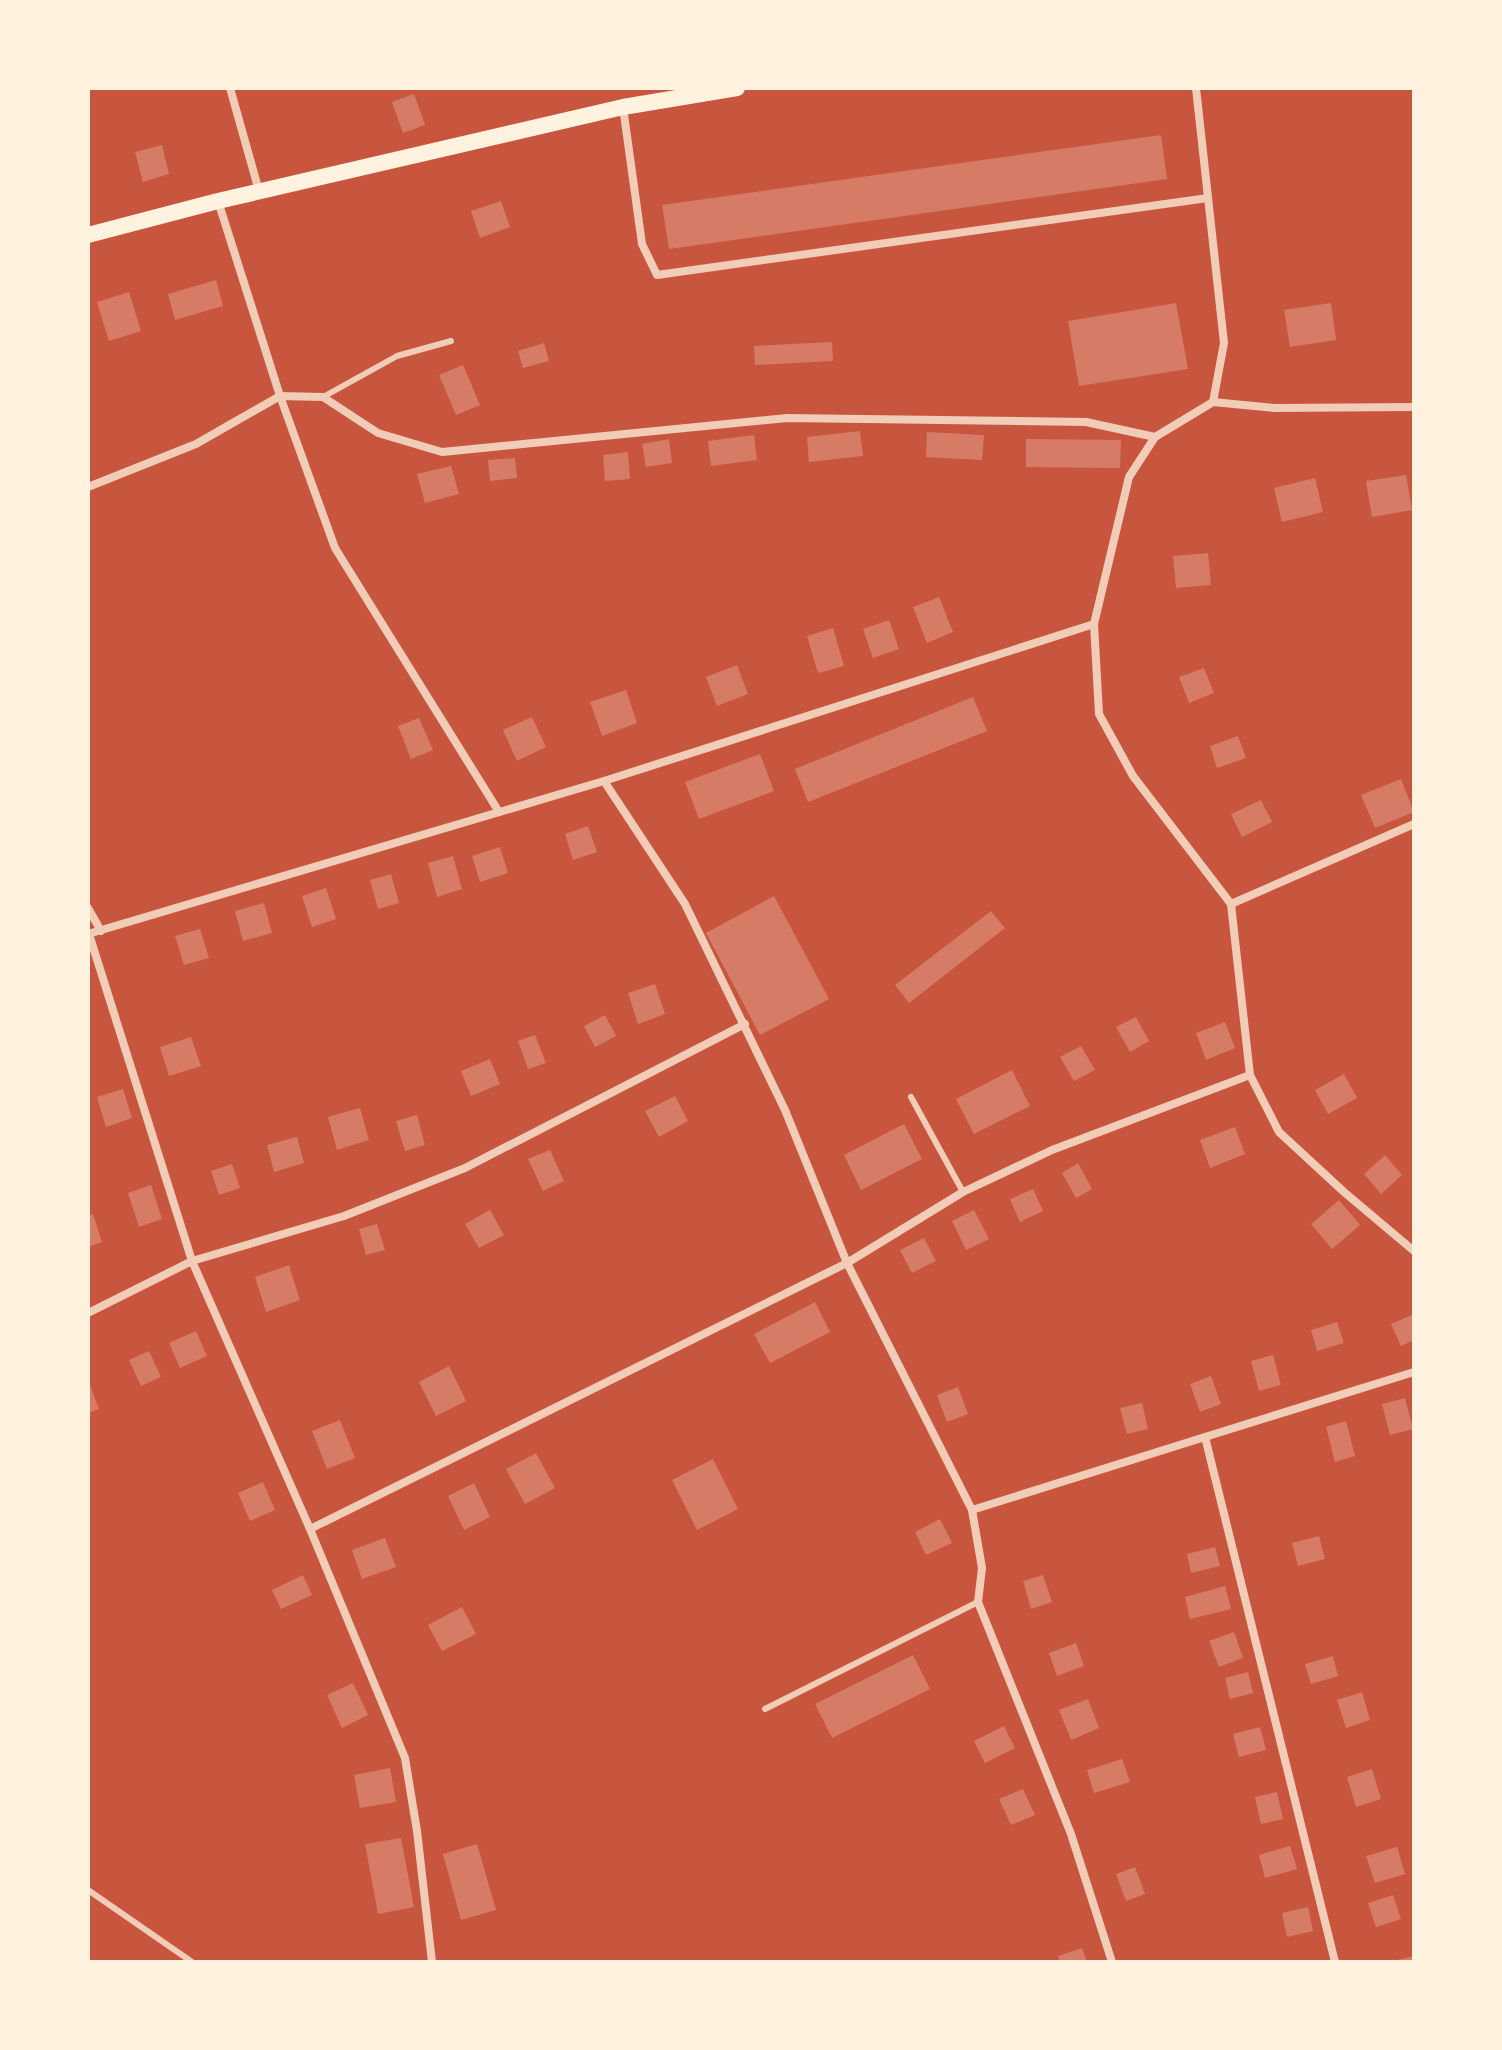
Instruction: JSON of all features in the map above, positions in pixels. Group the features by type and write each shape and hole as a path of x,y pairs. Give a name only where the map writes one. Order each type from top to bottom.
{"main road":[{"path":"88,235 259,191 623,107 737,88"}],"street":[{"path":"230,88 259,191"},
{"path":"1196,88 1224,343 1213,402"},
{"path":"623,107 642,244 657,275 1208,198"},
{"path":"218,201 280,396 335,548 499,812"},
{"path":"88,487 196,444 280,396 323,397 378,433 442,452 787,418 1086,422 1155,437"},
{"path":"1414,407 1274,408 1213,402 1155,437 1129,477 1094,624 1099,714 1133,776 1231,904 1250,1075 1279,1132 1414,1251"},
{"path":"432,1962 405,1758 310,1529 192,1261 88,934 604,781 1094,624"},
{"path":"604,781 685,904 785,1110 847,1263 972,1510 982,1568 978,1602 1071,1834 1112,1962"},
{"path":"1231,904 1414,824"},
{"path":"88,908 101,931"},
{"path":"88,1313 192,1261 344,1216 465,1168 745,1024"},
{"path":"310,1529 847,1263 963,1192 1052,1150 1250,1075"},
{"path":"972,1510 1414,1372"},
{"path":"1205,1437 1335,1962"}],"lane":[{"path":"323,397 397,356 451,341"},
{"path":"911,1097 963,1192"},
{"path":"765,1709 978,1602"},
{"path":"88,1890 192,1962"}],"building":[{"path":"414,94 425,125 403,133 392,102"},
{"path":"1161,135 1167,179 669,249 662,205"},
{"path":"162,145 169,174 143,182 135,152"},
{"path":"501,201 510,227 480,238 471,211"},
{"path":"216,280 223,306 175,320 168,294"},
{"path":"129,292 141,331 109,341 97,302"},
{"path":"1176,303 1188,369 1079,386 1068,321"},
{"path":"1331,303 1336,340 1290,347 1284,310"},
{"path":"832,342 833,361 755,365 754,346"},
{"path":"544,343 549,361 523,368 518,351"},
{"path":"463,365 480,405 456,415 439,375"},
{"path":"860,431 863,456 809,462 807,437"},
{"path":"927,432 984,435 982,460 926,457"},
{"path":"754,435 757,460 711,466 708,441"},
{"path":"669,439 672,463 646,467 642,444"},
{"path":"1026,439 1121,440 1120,468 1026,467"},
{"path":"628,452 630,479 605,481 603,455"},
{"path":"515,458 517,478 490,481 488,460"},
{"path":"451,466 459,494 425,503 417,474"},
{"path":"1406,475 1412,510 1372,517 1366,481"},
{"path":"1315,478 1323,512 1282,522 1274,488"},
{"path":"1208,553 1211,585 1176,588 1173,556"},
{"path":"939,597 953,632 927,643 913,607"},
{"path":"889,620 899,649 873,658 863,629"},
{"path":"833,628 844,666 818,673 807,636"},
{"path":"737,665 748,694 717,706 706,677"},
{"path":"1204,668 1214,693 1189,703 1179,677"},
{"path":"626,690 637,723 602,736 590,702"},
{"path":"973,697 987,731 808,802 795,769"},
{"path":"532,717 546,747 517,761 503,730"},
{"path":"419,718 433,750 411,759 398,726"},
{"path":"1238,736 1246,758 1217,768 1210,746"},
{"path":"760,754 774,791 699,819 685,782"},
{"path":"1401,779 1414,812 1375,828 1361,795"},
{"path":"1261,800 1272,822 1242,837 1231,814"},
{"path":"588,826 597,852 573,860 565,834"},
{"path":"500,847 508,873 480,882 472,856"},
{"path":"453,856 462,889 437,897 428,863"},
{"path":"391,874 399,903 378,909 370,880"},
{"path":"326,888 336,919 312,927 302,896"},
{"path":"774,896 829,999 760,1035 706,933"},
{"path":"264,903 272,933 243,941 235,911"},
{"path":"991,911 1005,928 909,1003 895,985"},
{"path":"200,929 209,958 184,965 175,936"},
{"path":"655,984 665,1014 638,1024 628,993"},
{"path":"605,1015 616,1036 595,1047 584,1026"},
{"path":"1136,1017 1149,1041 1130,1052 1116,1027"},
{"path":"1225,1022 1235,1048 1206,1060 1196,1033"},
{"path":"535,1035 546,1063 528,1069 518,1041"},
{"path":"191,1037 201,1066 169,1076 160,1047"},
{"path":"1081,1046 1095,1070 1074,1081 1060,1057"},
{"path":"490,1059 500,1084 471,1096 461,1071"},
{"path":"1012,1070 1030,1106 974,1134 956,1099"},
{"path":"1344,1074 1357,1098 1328,1114 1315,1090"},
{"path":"123,1089 132,1118 106,1127 97,1097"},
{"path":"675,1096 688,1121 659,1137 645,1111"},
{"path":"360,1108 369,1140 337,1150 328,1117"},
{"path":"417,1115 425,1145 405,1151 396,1121"},
{"path":"904,1124 922,1159 861,1190 844,1155"},
{"path":"1235,1127 1245,1154 1210,1168 1200,1140"},
{"path":"297,1137 304,1163 274,1172 267,1145"},
{"path":"550,1150 564,1181 543,1191 528,1159"},
{"path":"1385,1155 1402,1175 1381,1194 1364,1174"},
{"path":"1078,1163 1092,1189 1076,1198 1062,1173"},
{"path":"232,1164 240,1188 219,1195 211,1171"},
{"path":"151,1185 162,1219 139,1227 128,1193"},
{"path":"1033,1189 1043,1211 1020,1222 1010,1199"},
{"path":"1339,1200 1360,1225 1332,1249 1311,1224"},
{"path":"490,1210 504,1235 479,1248 465,1224"},
{"path":"974,1210 989,1239 966,1250 952,1221"},
{"path":"93,1214 102,1242 88,1247 88,1216"},
{"path":"377,1224 385,1250 366,1255 359,1229"},
{"path":"924,1238 936,1261 912,1273 900,1250"},
{"path":"289,1265 300,1300 266,1312 255,1277"},
{"path":"815,1302 830,1332 770,1363 754,1334"},
{"path":"1414,1314 1414,1340 1401,1346 1391,1324"},
{"path":"1337,1322 1344,1343 1317,1351 1311,1330"},
{"path":"196,1331 207,1356 180,1368 169,1343"},
{"path":"149,1351 161,1377 141,1386 129,1360"},
{"path":"1273,1355 1281,1385 1259,1391 1251,1361"},
{"path":"449,1366 466,1401 436,1416 419,1382"},
{"path":"1211,1376 1221,1404 1200,1412 1190,1384"},
{"path":"88,1380 99,1409 88,1413"},
{"path":"958,1387 968,1414 947,1422 937,1395"},
{"path":"1405,1398 1413,1429 1390,1435 1382,1404"},
{"path":"1142,1403 1148,1429 1127,1434 1120,1408"},
{"path":"340,1420 355,1458 327,1469 312,1431"},
{"path":"1346,1421 1355,1456 1335,1462 1326,1427"},
{"path":"536,1453 555,1488 525,1504 506,1469"},
{"path":"713,1459 738,1509 697,1530 672,1480"},
{"path":"263,1482 275,1510 250,1521 238,1493"},
{"path":"474,1483 490,1517 464,1530 448,1496"},
{"path":"940,1519 952,1543 926,1555 915,1532"},
{"path":"1319,1536 1325,1559 1298,1566 1292,1543"},
{"path":"385,1538 396,1567 362,1579 352,1550"},
{"path":"1215,1547 1220,1566 1191,1573 1187,1554"},
{"path":"303,1575 312,1595 281,1609 272,1590"},
{"path":"1043,1575 1052,1602 1031,1609 1023,1581"},
{"path":"1225,1586 1231,1609 1190,1619 1185,1597"},
{"path":"462,1607 476,1634 442,1651 428,1625"},
{"path":"1234,1632 1243,1658 1219,1667 1209,1641"},
{"path":"1076,1643 1084,1666 1057,1676 1049,1653"},
{"path":"913,1655 930,1689 832,1738 815,1704"},
{"path":"1333,1656 1338,1676 1311,1684 1305,1664"},
{"path":"1248,1672 1253,1693 1230,1699 1225,1678"},
{"path":"353,1683 368,1715 342,1728 327,1695"},
{"path":"1362,1692 1370,1720 1346,1728 1337,1700"},
{"path":"1088,1699 1099,1728 1071,1740 1059,1710"},
{"path":"1004,1726 1015,1748 985,1763 974,1741"},
{"path":"1260,1727 1266,1750 1239,1757 1233,1734"},
{"path":"1122,1759 1130,1782 1094,1793 1087,1770"},
{"path":"390,1768 396,1802 360,1808 354,1775"},
{"path":"1372,1769 1381,1799 1356,1807 1347,1777"},
{"path":"1023,1789 1035,1815 1011,1825 999,1799"},
{"path":"1277,1792 1283,1819 1261,1824 1255,1797"},
{"path":"401,1838 414,1907 378,1914 365,1844"},
{"path":"477,1844 496,1910 461,1920 443,1854"},
{"path":"1290,1846 1297,1869 1265,1878 1259,1855"},
{"path":"1397,1847 1405,1874 1375,1883 1366,1856"},
{"path":"1135,1867 1145,1894 1126,1901 1116,1874"},
{"path":"1393,1895 1401,1919 1376,1927 1368,1903"},
{"path":"1308,1907 1313,1931 1287,1937 1282,1913"},
{"path":"1082,1948 1087,1962 1060,1962 1058,1956"},
{"path":"1414,1956 1414,1962 1393,1962 1393,1961"}]}
